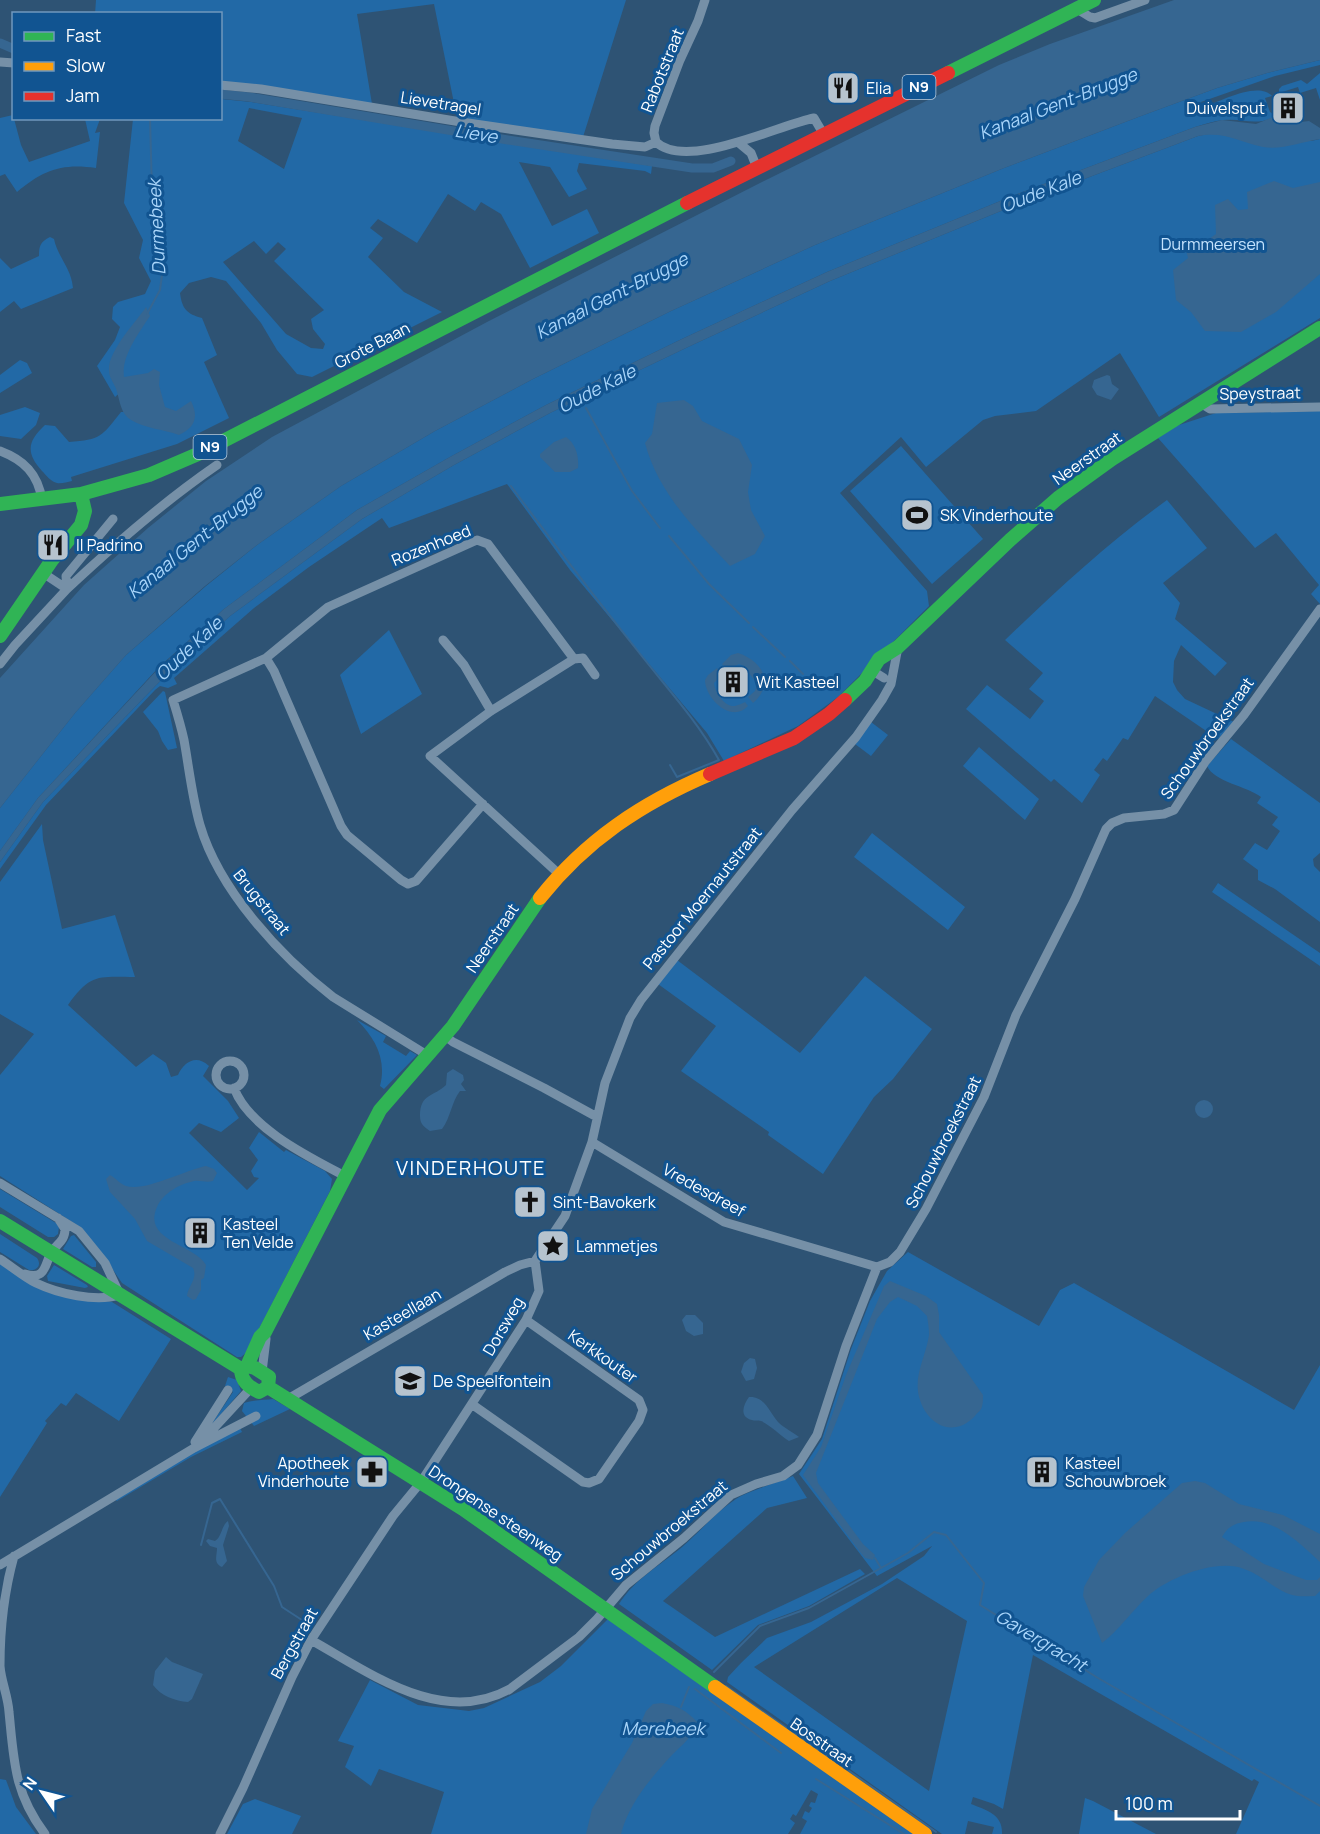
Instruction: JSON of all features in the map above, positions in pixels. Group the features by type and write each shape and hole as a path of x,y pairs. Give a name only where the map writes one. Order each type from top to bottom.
{"street":[{"name":"Rabotstraat","path":"656,142 655,126 705,0"},
{"name":"N9","path":"751,171 1094,0"},
{"path":"1077,9 1095,18 1145,0"},
{"name":"Lievetragel","path":"222,85 303,95 591,141 645,147 656,142"},
{"path":"656,142 665,148 689,151 739,143 814,118 824,135"},
{"path":"739,143 751,153 751,171"},
{"name":"Grote Baan","path":"0,504 81,494 149,475 198,454 751,171"},
{"name":"Neerstraat","path":"244,1368 380,1110 445,1036 528,913 560,874 587,847 640,808 670,791 794,738 829,714 865,681 882,674 893,655 1010,540 1058,498 1112,459 1320,328"},
{"name":"Speystraat","path":"1202,404 1210,409 1320,407"},
{"path":"0,451 19,461 33,474 39,482 42,500"},
{"path":"0,664 67,590 137,525 217,465"},
{"path":"0,636 43,573 81,525 85,511 81,494"},
{"path":"67,590 66,576 113,519"},
{"name":"Rozenhoed","path":"173,700 266,658 328,607 477,540 488,544 574,659 583,658 595,675"},
{"path":"43,573 67,590"},
{"name":"Schouwbroekstraat","path":"311,1640 412,1694 434,1700 475,1702 499,1695 526,1679 579,1637 607,1609 626,1585 684,1538 731,1495 783,1476 798,1465 817,1435 846,1346 877,1267 890,1262 900,1252 926,1209 984,1097 1012,1024 1075,899 1106,829 1112,823 1124,818 1164,814 1174,810 1205,762 1244,715 1320,609"},
{"path":"442,640 464,665 491,711"},
{"name":"Neerstraat","path":"882,674 879,659 893,655"},
{"path":"266,658 274,671 341,826 357,844 401,880 408,884 416,881 483,804"},
{"path":"560,874 430,756 491,711 574,659"},
{"name":"Pastoor Moernautstraat","path":"592,1142 605,1083 630,1018 641,1000 792,810 856,736 882,700 886,684 882,674"},
{"name":"Brugstraat","path":"173,700 201,828 217,868 228,886 252,918 319,987 427,1055"},
{"path":"445,1036 597,1117"},
{"path":"234,1088 239,1101 274,1136 345,1176"},
{"path":"535,1261 565,1216 592,1142"},
{"name":"Vredesdreef","path":"592,1142 724,1222 877,1267"},
{"path":"0,1183 79,1231 105,1263 120,1295"},
{"path":"23,1273 36,1275 46,1268 51,1252 65,1235 62,1223 57,1218"},
{"path":"0,1221 244,1368 262,1372 269,1377 268,1387 259,1392 251,1388 243,1379 244,1368"},
{"path":"0,1259 34,1282 56,1290 109,1298 120,1295"},
{"name":"Dorsweg","path":"422,1482 526,1320 538,1291 535,1261"},
{"name":"Kasteellaan","path":"288,1399 505,1272 535,1261"},
{"name":"Kerkkouter","path":"473,1405 583,1482 589,1483 599,1479 639,1421 643,1410 639,1400 526,1320"},
{"name":"Neerstraat","path":"262,1372 266,1339 264,1332"},
{"name":"Drongense steenweg","path":"268,1387 422,1482 700,1676"},
{"path":"193,1449 251,1388"},
{"path":"193,1449 228,1390"},
{"path":"0,1565 193,1449 256,1416"},
{"name":"Bergstraat","path":"220,1834 311,1640 393,1516 422,1482"},
{"path":"14,1556 2,1608 0,1668 9,1708 14,1767 18,1784 31,1814 45,1834"},
{"name":"Bosstraat","path":"700,1676 925,1834"}],"green space":[{"path":"96,0 626,0 583,137 457,118 434,4 357,14 372,104 222,82 222,12 95,12"},
{"path":"1320,60 1320,65 1275,76 1201,102 1203,108 1248,91 1266,92 1272,96 1265,98 1270,112 1276,116 1256,122 1220,120 1195,127 1015,195 827,272 546,405 357,510 224,609 159,667 38,798 0,851 0,808 75,713 126,655 257,545 341,486 435,431 533,379 671,311 815,245 1004,168 1217,88"},
{"path":"1320,73 1320,100 1316,88 1300,93 1298,87 1279,93 1282,86 1301,80 1307,84"},
{"path":"222,99 652,166 651,174 645,171 579,163 577,171 587,189 569,197 550,167 519,162 552,226 587,209 599,233 530,268 501,214 481,202 475,211 448,194 417,243 378,219 370,228 383,238 368,257 404,292 442,312 312,377 297,374 277,350 261,323 226,281 211,277 189,283 180,293 182,303 189,313 202,318 217,355 204,362 229,418 177,444 71,477 72,481 55,482 37,464 31,452 35,436 45,425 55,426 69,442 88,440 105,432 121,412 126,412 125,388 115,397 97,366 115,340 120,327 112,319 113,307 118,302 145,294 151,281 139,258 143,240 124,203 133,120 222,120","holes":["249,108 302,118 284,169 238,141","254,241 266,254 278,242 286,249 274,261 324,310 311,319 313,329 325,344 323,349 311,348 286,334 223,262"]},
{"path":"12,115 29,162 90,141 85,120 100,120 95,133 100,132 96,168 73,167 44,173 17,192 5,174 0,176 0,118"},
{"name":"Durmmeersen","path":"1213,133 1311,141 1320,139 1320,318 1159,417 1120,353 1036,411 995,416 983,420 926,467 901,437 840,493 927,591 929,606 838,697 798,726 724,761 707,733 570,570 507,484 389,528 382,518 309,567 254,608 174,678 177,684 168,688 160,686 155,690 46,805 0,869 0,862 43,802 166,675 230,616 362,519 454,465 550,413 830,281 1018,204 1198,136"},
{"path":"50,237 54,239 70,274 73,288 21,309 14,301 0,312 0,258 11,269 39,256 41,245"},
{"path":"20,360 27,363 32,373 0,393 0,375"},
{"path":"25,407 40,413 36,425 21,439 0,436 0,415"},
{"path":"1320,411 1320,604 1311,594 1319,585 1276,533 1255,548 1158,438 1176,426 1216,413"},
{"name":"SK Vinderhoute","path":"901,446 983,539 932,584 850,491"},
{"path":"1167,500 1207,548 1163,583 1180,603 1175,619 1227,663 1215,676 1181,645 1174,661 1173,682 1185,699 1234,722 1218,739 1155,696 1128,740 1123,738 1107,761 1103,758 1094,770 1100,775 1082,803 1054,779 1051,782 966,709 987,685 1030,719 1044,701 1029,689 1043,673 1005,640 1084,567"},
{"path":"389,630 422,694 361,734 340,675"},
{"path":"163,691 177,748 168,750 158,731 143,712"},
{"path":"871,722 888,735 871,756 855,744"},
{"path":"1231,739 1320,803 1320,853 1313,859 1314,866 1320,872 1320,922 1275,889 1258,880 1258,870 1243,859 1255,843 1267,850 1280,831 1272,825 1278,817 1257,803 1261,797 1216,776 1207,766"},
{"path":"979,747 1039,799 1025,820 963,766"},
{"path":"42,824 43,840 62,929 115,915 135,977 96,979 83,987 68,1005 136,1067 153,1054 166,1063 171,1077 178,1075 191,1061 204,1062 209,1066 203,1076 228,1101 239,1118 221,1132 199,1123 189,1133 247,1190 259,1178 254,1177 251,1171 258,1160 249,1148 259,1132 284,1152 286,1150 325,1171 332,1179 330,1191 247,1352 241,1357 237,1357 122,1283 98,1248 77,1225 0,1176 0,1075 34,1034 0,1014 0,882"},
{"path":"872,833 965,907 948,930 854,857"},
{"path":"1218,883 1320,953 1320,966 1212,892"},
{"path":"677,960 800,1053 865,976 932,1029 893,1079 874,1097 823,1174 768,1135 769,1132 681,1071 716,1026 658,984"},
{"path":"357,1020 386,1036 383,1042 406,1056 410,1051 417,1055 384,1089 380,1086 382,1067 378,1050 369,1034"},
{"path":"0,1189 56,1223 59,1227 58,1234 48,1237 0,1207"},
{"path":"0,1234 37,1258 38,1267 29,1270 0,1252"},
{"path":"74,1235 96,1262 96,1267 92,1267 63,1249"},
{"path":"908,1252 1039,1326 1060,1290 1074,1283 1294,1410 1320,1365 1320,1834 1236,1834 1259,1782 1254,1779 1252,1781 1033,1655 1003,1809 973,1797 971,1804 997,1817 1002,1827 1002,1834 992,1834 994,1827 968,1821 965,1834 942,1834 727,1682 728,1677 767,1638 811,1622 882,1584 924,1556 932,1546 877,1576 799,1474 822,1439 851,1349 870,1301 887,1271","holes":["897,1578 967,1621 929,1791 754,1667"]},
{"path":"0,1264 32,1284 60,1294 112,1302 171,1339 119,1421 76,1393 66,1406 61,1403 45,1421 47,1423 0,1497"},
{"path":"54,1265 88,1287 48,1281 47,1276"},
{"path":"228,1377 237,1380 241,1391 209,1428 233,1392 225,1386"},
{"path":"273,1399 290,1409 254,1426 242,1411 244,1403"},
{"path":"240,1428 242,1432 191,1457 117,1501 110,1494"},
{"path":"793,1476 807,1498 767,1508 663,1601 715,1637 860,1569 865,1574 809,1606 758,1625 712,1670 619,1604 640,1580 681,1548 733,1501 747,1493"},
{"path":"609,1618 916,1834 800,1834 807,1821 802,1818 805,1811 809,1813 812,1808 809,1806 811,1802 815,1803 818,1794 811,1790 796,1816 793,1814 790,1819 795,1823 788,1834 431,1834 444,1792 379,1769 371,1786 345,1767 354,1746 338,1741 370,1680 418,1705 469,1711 484,1708 540,1682 561,1666"},
{"path":"0,1779 6,1780 16,1807 36,1834 0,1834"},
{"path":"1085,1798 1093,1801 1156,1834 1079,1834"},
{"path":"255,1799 301,1816 292,1834 227,1834 243,1804"}],"water":[{"name":"Kanaal Gent-Brugge","path":"1174,0 1320,0 1320,60 1217,88 1004,168 815,245 671,311 533,379 435,431 341,486 257,545 205,586 126,655 75,713 0,808 0,678 84,585 148,528 206,481 272,437 487,322 760,183 999,65 1050,44"},
{"name":"Oude Kale","path":"1276,116 1292,123 1309,121 1320,128 1320,139 1270,148 1224,136 1198,136 1018,204 830,281 550,413 454,465 362,519 230,616 166,675 43,802 0,862 0,851 38,798 159,668 224,609 357,510 546,405 827,272 1015,195 1195,127 1222,120 1256,124"},
{"path":"1274,181 1293,188 1320,182 1320,274 1276,312 1241,332 1205,331 1191,312 1176,300 1173,270 1188,258 1186,250 1195,249 1216,234 1215,205 1228,199 1238,210 1248,209 1247,192"},
{"path":"146,307 150,316 128,353 124,377 148,373 154,369 160,372 159,385 165,407 176,411 191,401 195,412 194,421 189,429 179,435 131,420 121,408 109,374 110,363 117,346"},
{"path":"1110,376 1112,384 1119,389 1111,400 1097,395 1092,387 1094,380"},
{"path":"684,400 693,406 702,421 739,439 752,465 748,492 751,510 765,536 755,554 730,566 680,510 659,478 645,443 652,434 657,403"},
{"path":"566,437 576,451 578,468 570,472 555,472 540,457 540,454 554,442"},
{"path":"738,653 760,667 763,674 765,681 763,688 760,696 753,703 748,697 755,691 757,684 744,666 739,664 727,670 722,664 731,655"},
{"path":"717,668 722,675 714,683 716,691 724,702 731,706 745,702 748,706 742,711 727,711 709,695 705,680"},
{"path":"453,1069 463,1075 464,1080 461,1084 466,1091 460,1091 442,1129 430,1131 421,1121 422,1103 428,1096 446,1085 447,1073"},
{"path":"1204,1100 1210,1103 1213,1109 1210,1115 1204,1118 1198,1115 1195,1109 1198,1103"},
{"path":"206,1166 217,1173 213,1181 194,1181 172,1190 163,1197 154,1218 163,1235 200,1258 206,1265 204,1278 201,1280 201,1290 193,1300 187,1296 194,1279 193,1268 147,1241 135,1219 110,1192 106,1179 110,1175 126,1186 144,1186"},
{"path":"890,1281 926,1296 937,1304 939,1332 983,1395 983,1400 975,1416 962,1425 942,1426 930,1418 920,1401 918,1391 919,1372 929,1335 927,1316 917,1306 898,1297 890,1302 877,1319 816,1473 818,1483 863,1544 875,1555 873,1560 865,1558 860,1552 803,1475 821,1447 846,1375 884,1286"},
{"path":"686,1315 695,1315 703,1323 703,1334 694,1336 686,1331 682,1320"},
{"path":"750,1358 755,1359 757,1368 754,1379 746,1381 741,1372 744,1363"},
{"path":"749,1397 763,1402 778,1422 799,1437 789,1441 761,1421 745,1416 743,1410"},
{"path":"1195,1481 1205,1483 1239,1504 1283,1515 1320,1534 1320,1562 1286,1533 1266,1523 1237,1524 1229,1528 1222,1537 1264,1564 1306,1580 1317,1580 1320,1577 1320,1591 1315,1596 1295,1596 1244,1569 1233,1566 1207,1568 1179,1577 1156,1590 1102,1643 1083,1596 1084,1587 1099,1560 1125,1533 1182,1483"},
{"path":"228,1521 229,1526 223,1545 227,1561 222,1567 216,1561 217,1548 210,1546 206,1541 208,1539 215,1541"},
{"path":"166,1657 172,1662 203,1674 192,1699 188,1702 169,1697 153,1685 155,1671"},
{"name":"Merebeek","path":"662,1703 681,1709 693,1718 697,1722 693,1732 642,1792 629,1812 621,1834 586,1834 592,1809 632,1743 646,1711 653,1704"}],"waterway":[{"name":"Lieve","path":"0,43 12,48"},
{"name":"Lieve","path":"222,94 692,168 713,168 731,161"},
{"name":"Durmebeek","path":"147,314 160,290 162,275 158,258 157,208 152,192 150,120"},
{"name":"Oude Kale","path":"586,408 632,491 660,528"},
{"path":"511,486 690,717 719,760 677,777 670,765"},
{"path":"669,536 709,584 749,623"},
{"path":"753,627 785,657"},
{"path":"790,661 803,674"},
{"path":"808,679 820,690"},
{"path":"201,1545 212,1503 220,1499 274,1586 282,1607 308,1624 310,1629"},
{"name":"Gavergracht","path":"714,1672 760,1626 809,1608 908,1553 934,1532 946,1535 984,1583 980,1605 1098,1678 1320,1806"},
{"path":"875,1558 881,1568"},
{"path":"726,1686 837,1763"},
{"name":"Gavergracht","path":"681,1707 689,1687"},
{"path":"695,1689 781,1753"},
{"path":"842,1766 936,1832"},
{"path":"816,1779 904,1834"}],"traffic: fast":[{"path":"948,73 1094,0"},
{"path":"0,504 81,494 149,475 198,454 687,203"},
{"path":"845,700 865,681 879,659 898,647 1010,540 1058,498 1112,459 1320,328"},
{"path":"0,636 52,560 81,525 85,511 81,494"},
{"path":"247,1366 260,1337 265,1332 380,1110 453,1026 540,898"},
{"path":"0,1221 241,1369"},
{"path":"241,1369 247,1366 255,1368 269,1377 268,1387"},
{"path":"241,1369 244,1380 252,1388 259,1392 268,1387"},
{"path":"268,1387 463,1509 715,1687"}],"traffic: slow":[{"path":"540,898 576,858 617,825 661,797 710,774"},
{"path":"715,1687 925,1834"}],"traffic: jam":[{"path":"687,203 948,73"},
{"path":"710,774 794,738 845,700"}],"place":[{"name":"Elia","path":"843,88"},
{"name":"Duivelsput","path":"1288,108"},
{"name":"SK Vinderhoute","path":"917,515"},
{"name":"Il Padrino","path":"53,545"},
{"name":"Wit Kasteel","path":"733,682"},
{"name":"Sint-Bavokerk","path":"530,1202"},
{"name":"Kasteel Ten Velde","path":"200,1233"},
{"name":"Lammetjes","path":"553,1246"},
{"name":"De Speelfontein","path":"410,1381"},
{"name":"Apotheek Vinderhoute","path":"372,1472"},
{"name":"Kasteel Schouwbroek","path":"1042,1472"}],"district":[{"name":"VINDERHOUTE","path":"471,1168"}]}
